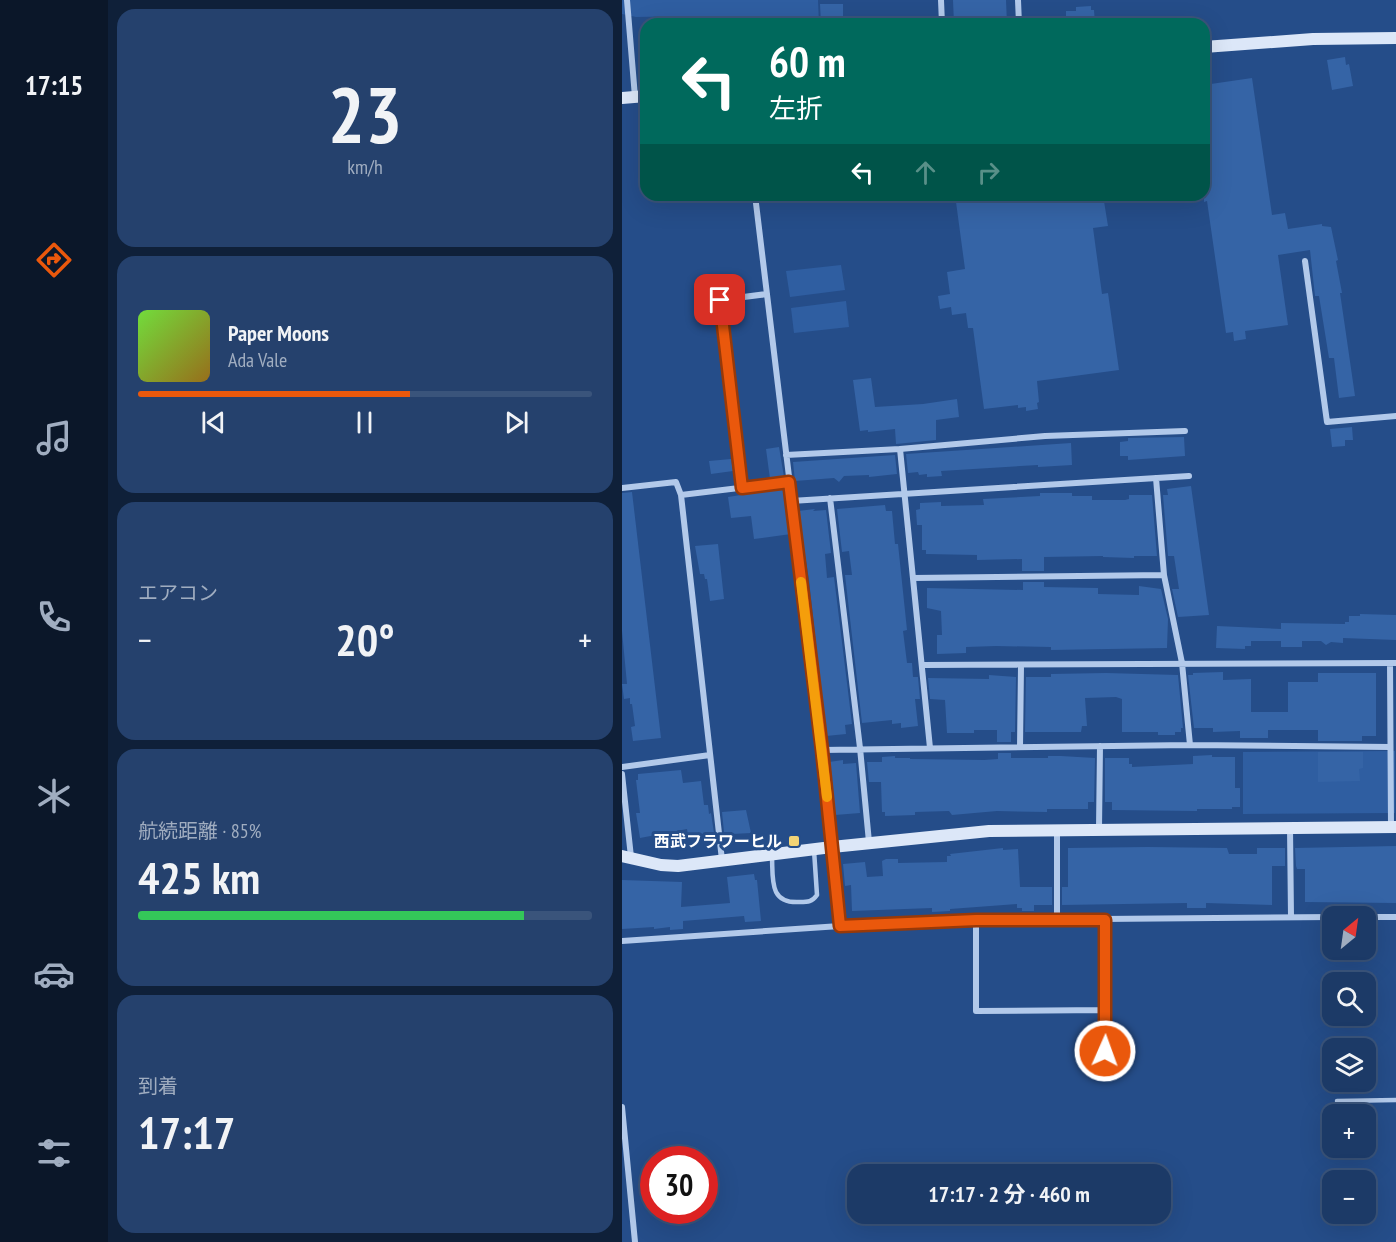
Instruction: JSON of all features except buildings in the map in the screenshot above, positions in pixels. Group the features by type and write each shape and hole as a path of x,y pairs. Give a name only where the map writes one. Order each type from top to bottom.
{"street":[{"path":"627,0 634,97"},
{"path":"941,0 942,18"},
{"path":"1018,0 1019,18"},
{"path":"1210,47 1313,39 1396,38"},
{"path":"757,201 822,750 840,926"},
{"path":"1305,261 1327,422 1396,416"},
{"path":"742,488 720,300 767,294"},
{"path":"786,455 1045,436 1184,431"},
{"path":"900,448 930,747"},
{"path":"791,501 1189,476"},
{"path":"1156,478 1164,575 1182,663 1190,745"},
{"path":"622,488 676,482 682,495 722,860"},
{"path":"682,495 789,482"},
{"path":"830,498 870,843"},
{"path":"913,578 1164,575"},
{"path":"622,774 626,856 661,865 678,866 951,833 1057,829 1393,827 1390,747 1393,663 923,665"},
{"path":"1020,747 1021,666"},
{"path":"822,750 1190,745 1390,747"},
{"path":"1099,830 1100,746"},
{"path":"622,767 710,755"},
{"path":"1290,828 1291,917"},
{"path":"1057,829 1057,921"},
{"path":"622,942 840,926 976,920 1322,917"},
{"path":"1376,917 1396,917"},
{"path":"976,920 976,1011 1106,1010"},
{"path":"1105,920 1105,1051"},
{"path":"622,1107 635,1242"}],"lane":[{"path":"772,854 773,885 780,898 792,903 810,902 818,892 814,849"},
{"path":"1336,1101 1396,1100"}],"shaded area":[{"path":"622,0 818,0 819,18 636,17 622,14"},
{"path":"841,265 845,290 790,297 786,271"},
{"path":"846,301 849,327 794,333 791,308"},
{"path":"1395,751 1395,813 1243,814 1243,752"}],"slow traffic":[{"path":"801,582 827,797"}],"place":[{"name":"西武フラワーヒル","path":"794,841"}],"route":[{"path":"720,300 742,488 789,482 822,750 840,926 976,920 1105,920 1105,1051"}]}
